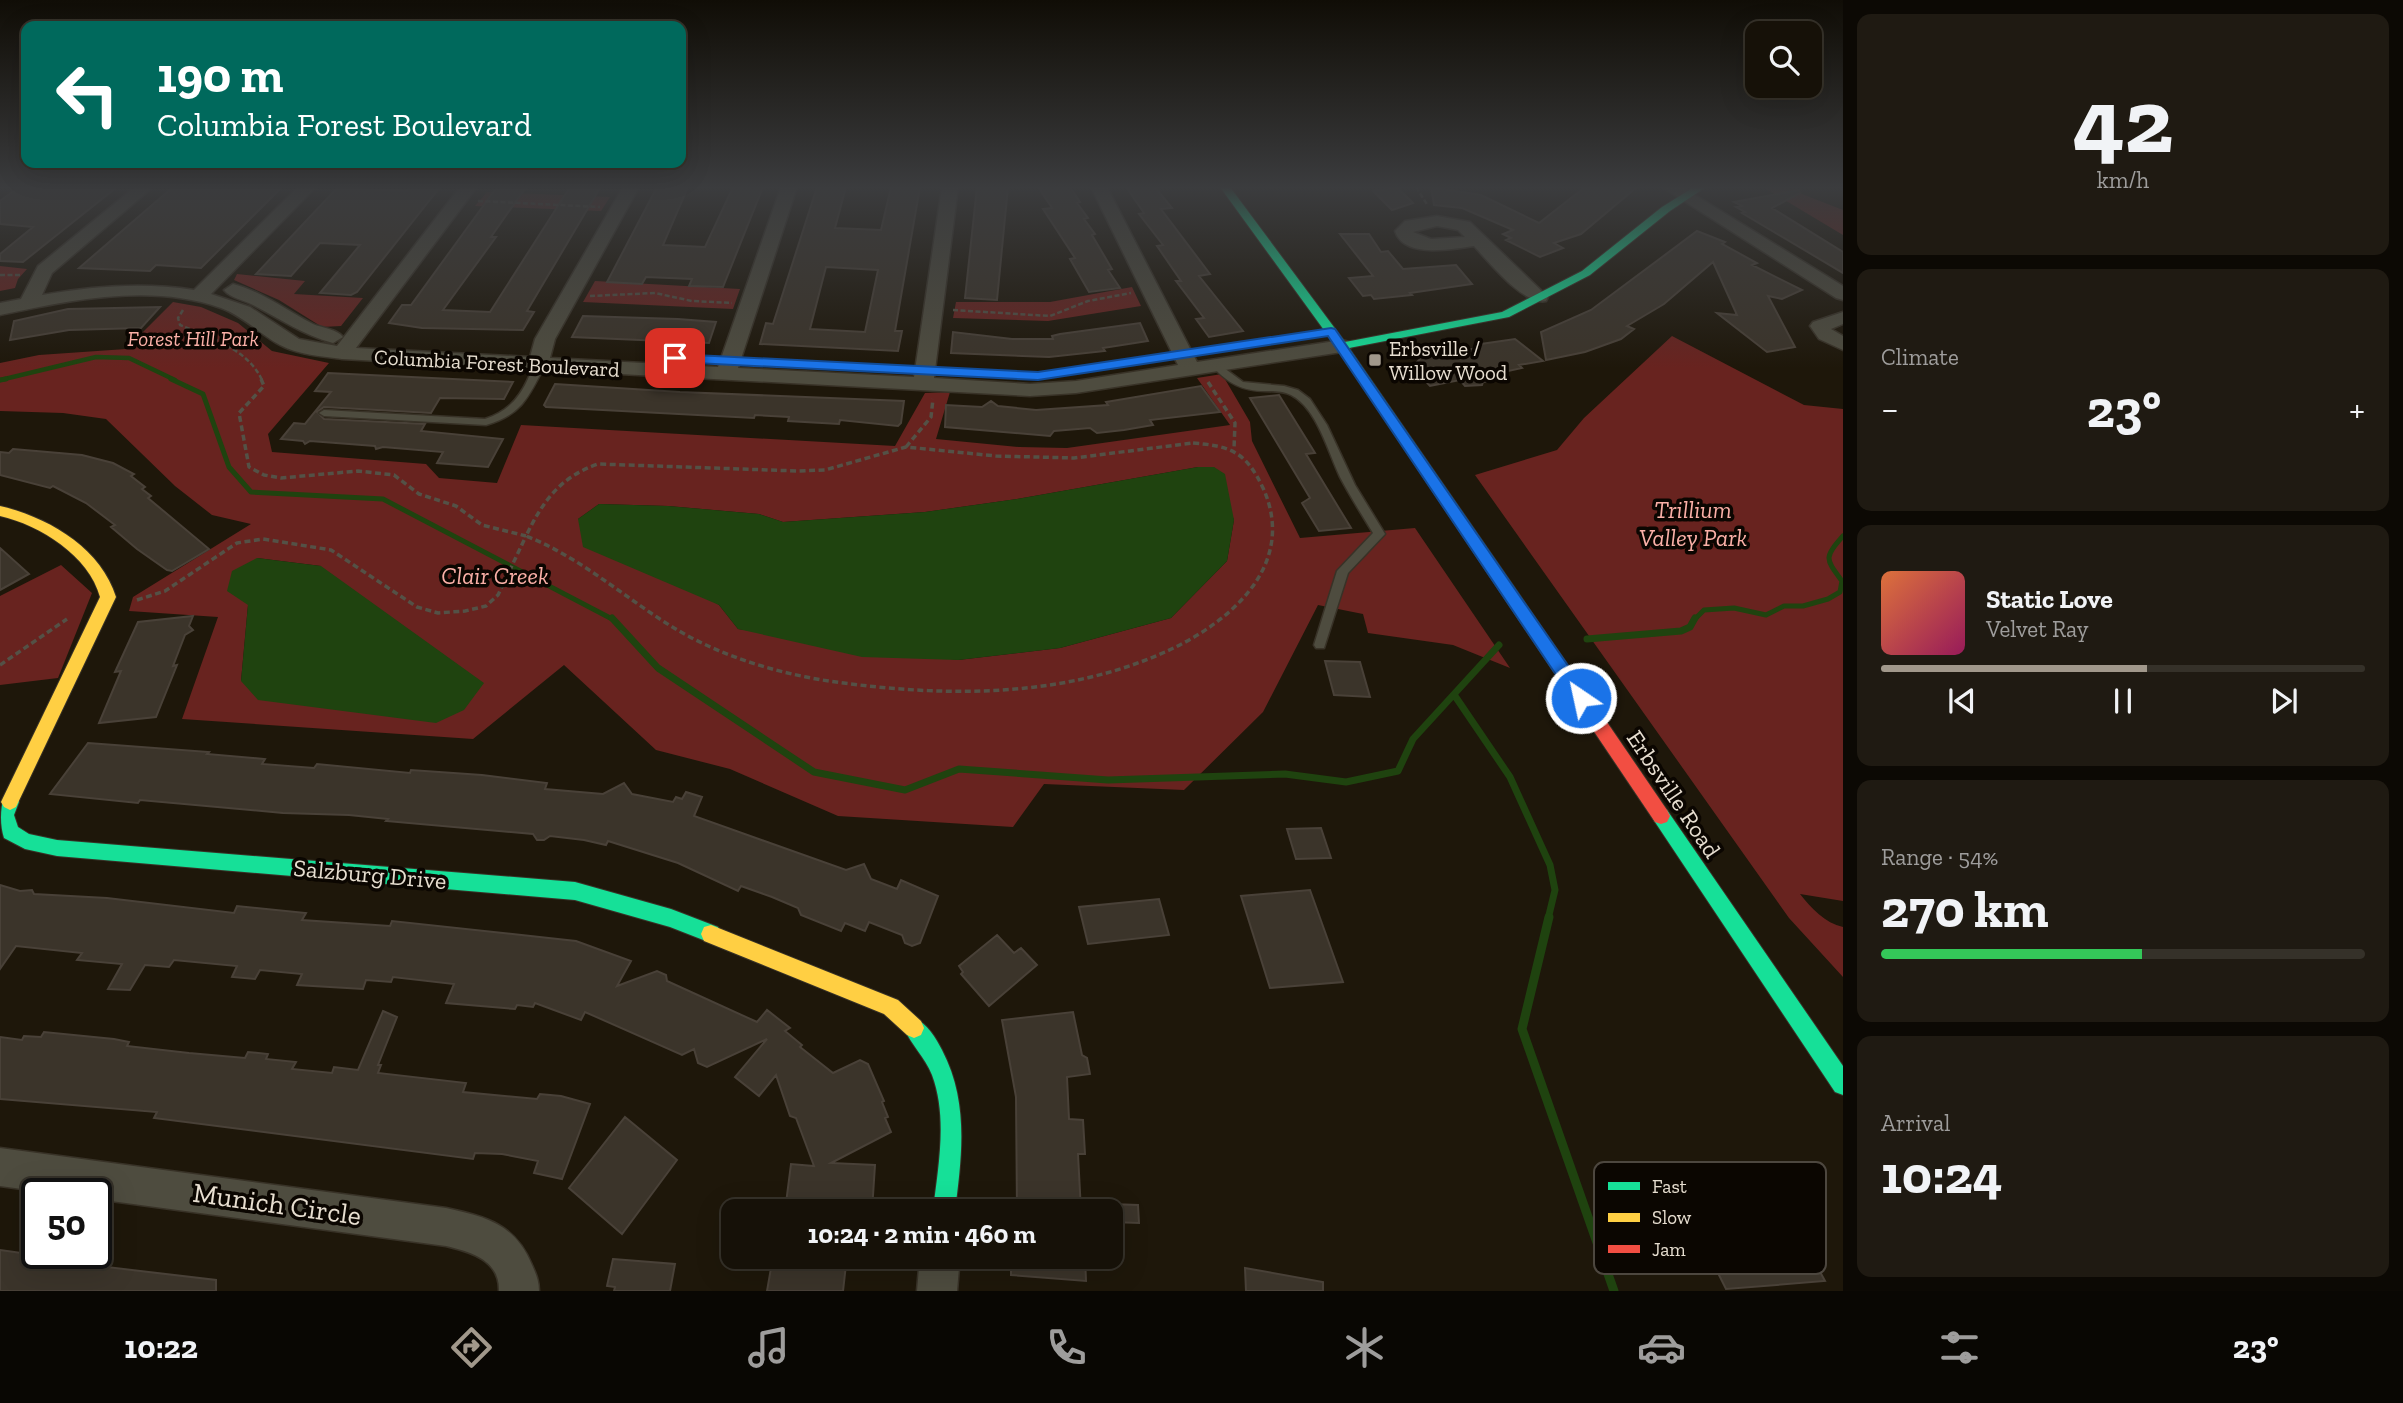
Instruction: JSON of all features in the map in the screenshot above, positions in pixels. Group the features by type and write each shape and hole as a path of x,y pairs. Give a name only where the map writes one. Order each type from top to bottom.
{"street":[{"path":"32,298 44,270 72,247"},
{"path":"204,290 247,247"},
{"path":"348,347 424,247"},
{"path":"540,358 597,247"},
{"path":"727,368 768,247"},
{"path":"924,377 941,247"},
{"path":"1129,247 1150,290 1197,364"},
{"name":"Erbsville Road","path":"1269,247 1336,339 1843,1084"},
{"path":"1482,247 1531,300"},
{"path":"1336,339 1488,302 1531,300 1568,284 1598,264 1616,247"},
{"path":"1767,247 1843,294"},
{"name":"Columbia Forest Boulevard","path":"0,300 115,292 204,290 248,313 288,341 540,358 924,377 1030,390 1076,387 1336,339"},
{"name":"Columbia Forest Boulevard","path":"0,309 32,298"},
{"path":"1843,318 1820,326 1826,335 1843,344"},
{"name":"Columbia Forest Boulevard","path":"1197,364 1336,339"},
{"name":"Salzburg Drive","path":"0,511 17,513 50,529 97,571 107,583 108,597 15,790 5,815 10,832 25,841 57,848 575,891 671,918 891,1007 910,1021 929,1041 943,1065 951,1091 951,1143 945,1199"},
{"name":"Munich Circle","path":"0,1167 446,1227 486,1236 509,1255 520,1284 519,1291"},
{"path":"937,1291 939,1269"}],"lane":[{"path":"324,413 486,422 503,418 518,406 540,358"},
{"path":"1197,364 1232,383 1253,388 1280,387 1296,392 1309,402 1348,481 1379,534 1343,571 1320,645"},
{"path":"1813,1041 1833,1039"}],"path":[{"path":"128,603 165,591 237,543 249,539 334,550 390,589 432,613 465,612 492,602 503,589 507,579 527,536 540,506 563,478 579,468 598,464 825,470 905,447 996,456 1074,458 1193,443 1234,449 1243,456 1259,480 1271,512 1275,534 1267,559 1248,594 1224,618 1177,648 1125,668 998,692 849,684 764,668 712,648 675,629 561,553 527,536 480,524 455,505 420,495 395,475 355,469 270,478 249,467 239,413 264,386 260,374 249,361 222,344 180,325 178,318 183,310 204,290"},
{"path":"932,308 1050,316 1088,301 1150,290"},
{"path":"570,296 655,293 692,301 748,303"},
{"path":"1197,364 1235,423 1234,449"},
{"path":"905,447 931,417 934,394 924,377"},
{"path":"0,665 72,617"}],"green space":[{"path":"0,266 27,269 18,279 15,288 0,291"},
{"path":"237,274 305,281 294,294 363,298 341,326 322,327 279,300 234,280"},
{"path":"595,281 740,289 733,309 583,302"},
{"path":"1132,287 1141,306 1048,321 953,318 956,302 1050,302"},
{"name":"Clair Creek","path":"173,302 201,307 238,323 272,351 329,363 268,434 272,452 426,464 439,478 497,483 521,425 895,446 925,393 950,392 936,439 1019,447 1067,448 1230,425 1197,378 1222,374 1250,422 1252,441 1300,538 1415,528 1510,668 1453,645 1368,633 1363,614 1318,605 1263,712 1184,790 1044,784 1013,827 838,816 730,769 656,750 564,665 473,739 182,719 218,617 129,611 133,597 251,524 212,515 175,486 106,419 63,413 0,411 0,363 39,355 126,349","holes":["1198,467 1214,467 1234,520 1227,561 1171,618 1060,648 958,660 738,629 719,605 578,519 599,504 668,506 759,514 783,522 925,512 1017,499","257,558 321,566 241,681 248,605"]},
{"name":"Trillium Valley Park","path":"1672,336 1804,405 1843,409 1843,901 1800,894 1824,918 1843,927 1843,977 1789,918 1475,475 1557,450 1584,418"},
{"path":"61,565 92,593 58,678 0,685 0,596"}],"shaded area":[{"path":"1198,467 1214,467 1225,474 1234,520 1227,561 1171,618 1060,648 958,660 862,657 738,629 719,605 583,547 578,519 599,504 668,506 759,514 783,522 925,512 1017,499"},
{"path":"257,558 321,566 484,683 464,710 436,723 258,700 241,681 248,605 227,591 232,571"}],"building":[{"path":"8,247 41,247 23,262 0,261 0,254"},
{"path":"103,247 222,247 201,268 156,265 150,271 79,268"},
{"path":"281,247 316,247 291,276 256,274"},
{"path":"358,247 392,247 357,292 351,295 320,293"},
{"path":"453,247 489,247 443,310 490,312 531,247 565,247 527,311 534,312 523,330 422,328 389,323 402,305 411,305"},
{"path":"625,247 739,247 723,287 689,286 692,279 646,277 642,284 607,282"},
{"path":"798,247 910,247 895,331 902,331 898,351 760,344 766,323 773,324","holes":["826,267 878,270 865,332 810,329"]},
{"path":"970,247 1002,247 997,300 965,298"},
{"path":"1068,247 1099,247 1112,269 1108,270 1120,288 1089,292 1070,259 1075,258"},
{"path":"1158,247 1190,247 1210,274 1199,276 1243,331 1209,337 1196,319 1204,318 1176,281 1181,281"},
{"path":"1350,247 1378,247 1381,252 1388,251 1403,269 1456,265 1472,284 1374,299 1371,295 1363,296 1349,278 1373,276"},
{"path":"1520,247 1563,248 1540,257"},
{"path":"1675,247 1728,247 1757,263 1752,265 1802,290 1782,299 1768,296 1795,347 1767,352 1717,313 1737,315 1713,262 1664,304 1627,326 1634,329 1621,339 1585,352 1546,360 1541,332 1591,310"},
{"path":"1800,247 1835,247 1843,252 1843,273"},
{"path":"160,307 141,328 69,330 10,340 14,321 68,309"},
{"path":"583,316 716,322 709,343 572,337"},
{"path":"1140,323 1148,341 1103,348 1105,351 1049,357 951,353 953,332 1012,339 1053,339 1052,336 1060,334"},
{"path":"1515,339 1543,361 1519,365 1522,368 1490,375 1495,380 1483,382 1482,385 1465,386 1460,380 1430,386 1412,367 1425,354 1447,350 1450,353 1477,348 1481,344"},
{"path":"328,373 513,382 504,399 440,398 431,413 324,407 317,412 324,419 425,424 421,431 503,439 488,467 437,463 443,452 383,447 376,449 375,446 310,441 305,444 303,441 281,439 294,423 305,424 331,392 315,391"},
{"path":"555,384 904,401 901,423 898,426 840,420 839,424 788,421 789,417 755,415 754,418 546,407 544,405"},
{"path":"1201,386 1220,412 1150,420 1153,425 1124,430 1097,433 1090,428 1054,431 1050,436 945,427 946,405 982,407 991,401 998,406 1036,410 1108,405 1106,402"},
{"path":"1279,395 1315,453 1306,454 1351,528 1319,531 1302,503 1310,498 1250,398"},
{"path":"13,449 82,455 113,463 134,474 131,476 145,487 142,489 151,496 148,498 209,549 172,571 167,570 137,549 111,527 115,525 86,503 53,486 50,488 0,475 0,452 9,453"},
{"path":"0,548 29,574 0,590"},
{"path":"193,616 189,626 193,630 185,635 173,666 177,665 156,717 99,723 121,671 115,672 138,622"},
{"path":"1325,661 1360,662 1370,697 1334,695"},
{"path":"88,743 265,759 262,764 314,768 317,764 410,773 411,770 482,775 547,783 545,789 603,794 624,783 632,794 673,802 676,797 682,799 686,792 702,797 694,816 846,870 864,864 871,879 897,889 901,880 938,896 920,943 912,946 905,943 902,935 869,922 865,931 845,923 841,931 801,915 798,908 772,897 741,886 738,891 678,863 608,841 606,845 550,836 537,840 533,834 386,821 388,819 349,815 283,813 140,800 138,803 50,794"},
{"path":"1321,828 1331,858 1296,859 1287,829"},
{"path":"0,885 20,891 32,890 34,894 107,898 234,913 237,906 306,913 302,920 390,926 392,921 576,941 631,961 617,986 657,971 666,975 667,981 757,1022 767,1010 790,1028 785,1031 802,1045 800,1047 833,1073 860,1060 868,1064 884,1101 882,1102 888,1117 885,1118 891,1132 831,1163 875,1165 873,1199 787,1199 791,1164 814,1166 796,1118 790,1116 776,1075 759,1096 735,1077 767,1039 707,1067 698,1063 694,1049 682,1055 585,1012 581,1020 535,1003 533,1007 517,1005 515,1009 446,1003 454,984 393,977 391,982 366,980 363,989 297,985 302,974 260,970 255,979 232,977 237,966 174,960 169,967 145,965 130,990 108,989 122,964 77,960 82,953 16,946 0,969"},
{"path":"1310,890 1343,982 1270,988 1241,896"},
{"path":"1159,899 1169,935 1088,944 1079,907"},
{"path":"997,935 1014,953 1021,948 1037,965 989,1006 961,974 963,972 959,966"},
{"path":"383,1011 397,1017 378,1065 381,1065 378,1073 466,1083 463,1092 537,1099 540,1094 561,1096 590,1104 562,1179 534,1173 538,1161 502,1154 475,1153 473,1159 154,1118 157,1112 0,1099 0,1037 22,1040 24,1036 41,1037 44,1032 114,1039 129,1042 127,1046 189,1053 245,1058 248,1052 268,1054 266,1059 296,1062 292,1069 332,1073 334,1067 358,1070"},
{"path":"1073,1012 1082,1055 1087,1058 1090,1074 1067,1077 1069,1119 1083,1120 1085,1154 1078,1154 1080,1199 1017,1199 1016,1097 1002,1020"},
{"path":"625,1117 677,1160 622,1234 569,1188"},
{"path":"1123,1204 1138,1205 1139,1223 1123,1222"},
{"path":"0,1250 21,1253 21,1269 112,1268 216,1280 216,1291 0,1291"},
{"path":"613,1259 675,1264 670,1291 614,1291 615,1287 607,1286"},
{"path":"1245,1268 1323,1282 1323,1291 1246,1291"},
{"path":"771,1269 846,1269 843,1291 767,1291"},
{"path":"1011,1269 1086,1269 1086,1281 1011,1275"},
{"path":"1718,1274 1821,1274 1825,1281 1726,1289"}],"waterway":[{"path":"6,379 0,380 96,357 129,358 175,380"},
{"path":"171,379 203,394 229,467 251,492 383,499 614,620"},
{"name":"Clair Creek","path":"1694,620 1704,610 1734,608 1766,615 1784,606 1803,606 1828,599 1840,592 1842,581 1829,558 1832,549 1843,536"},
{"name":"Clair Creek","path":"1587,639 1681,631 1690,627 1695,618"},
{"path":"614,620 658,668 814,772 905,790 959,769 1108,780 1285,774 1346,782 1398,771 1413,739 1499,645"},
{"path":"1455,696 1510,777 1550,865 1555,890 1548,919"},
{"path":"1549,917 1522,1029 1594,1234"},
{"path":"1608,1274 1614,1291"}],"traffic: fast":[{"path":"1269,247 1342,346 1564,673"},
{"path":"1342,346 1505,315 1586,273 1618,247"},
{"path":"10,802 5,815 10,832 25,841 57,848 575,891 671,918 711,934"},
{"path":"1661,816 1843,1084"},
{"path":"914,1028 930,1049 948,1092 951,1138 945,1199"}],"traffic: slow":[{"path":"0,511 31,521 66,542 95,569 104,583 108,597 10,802"},
{"path":"711,934 891,1007 914,1028"}],"traffic: jam":[{"path":"1564,673 1661,816"}],"place":[{"name":"Erbsville / Willow Wood","path":"1375,360"}],"route":[{"path":"675,358 1038,376 1331,331 1581,698"}],"park label":[{"name":"Forest Hill Park","path":"193,338"}]}
